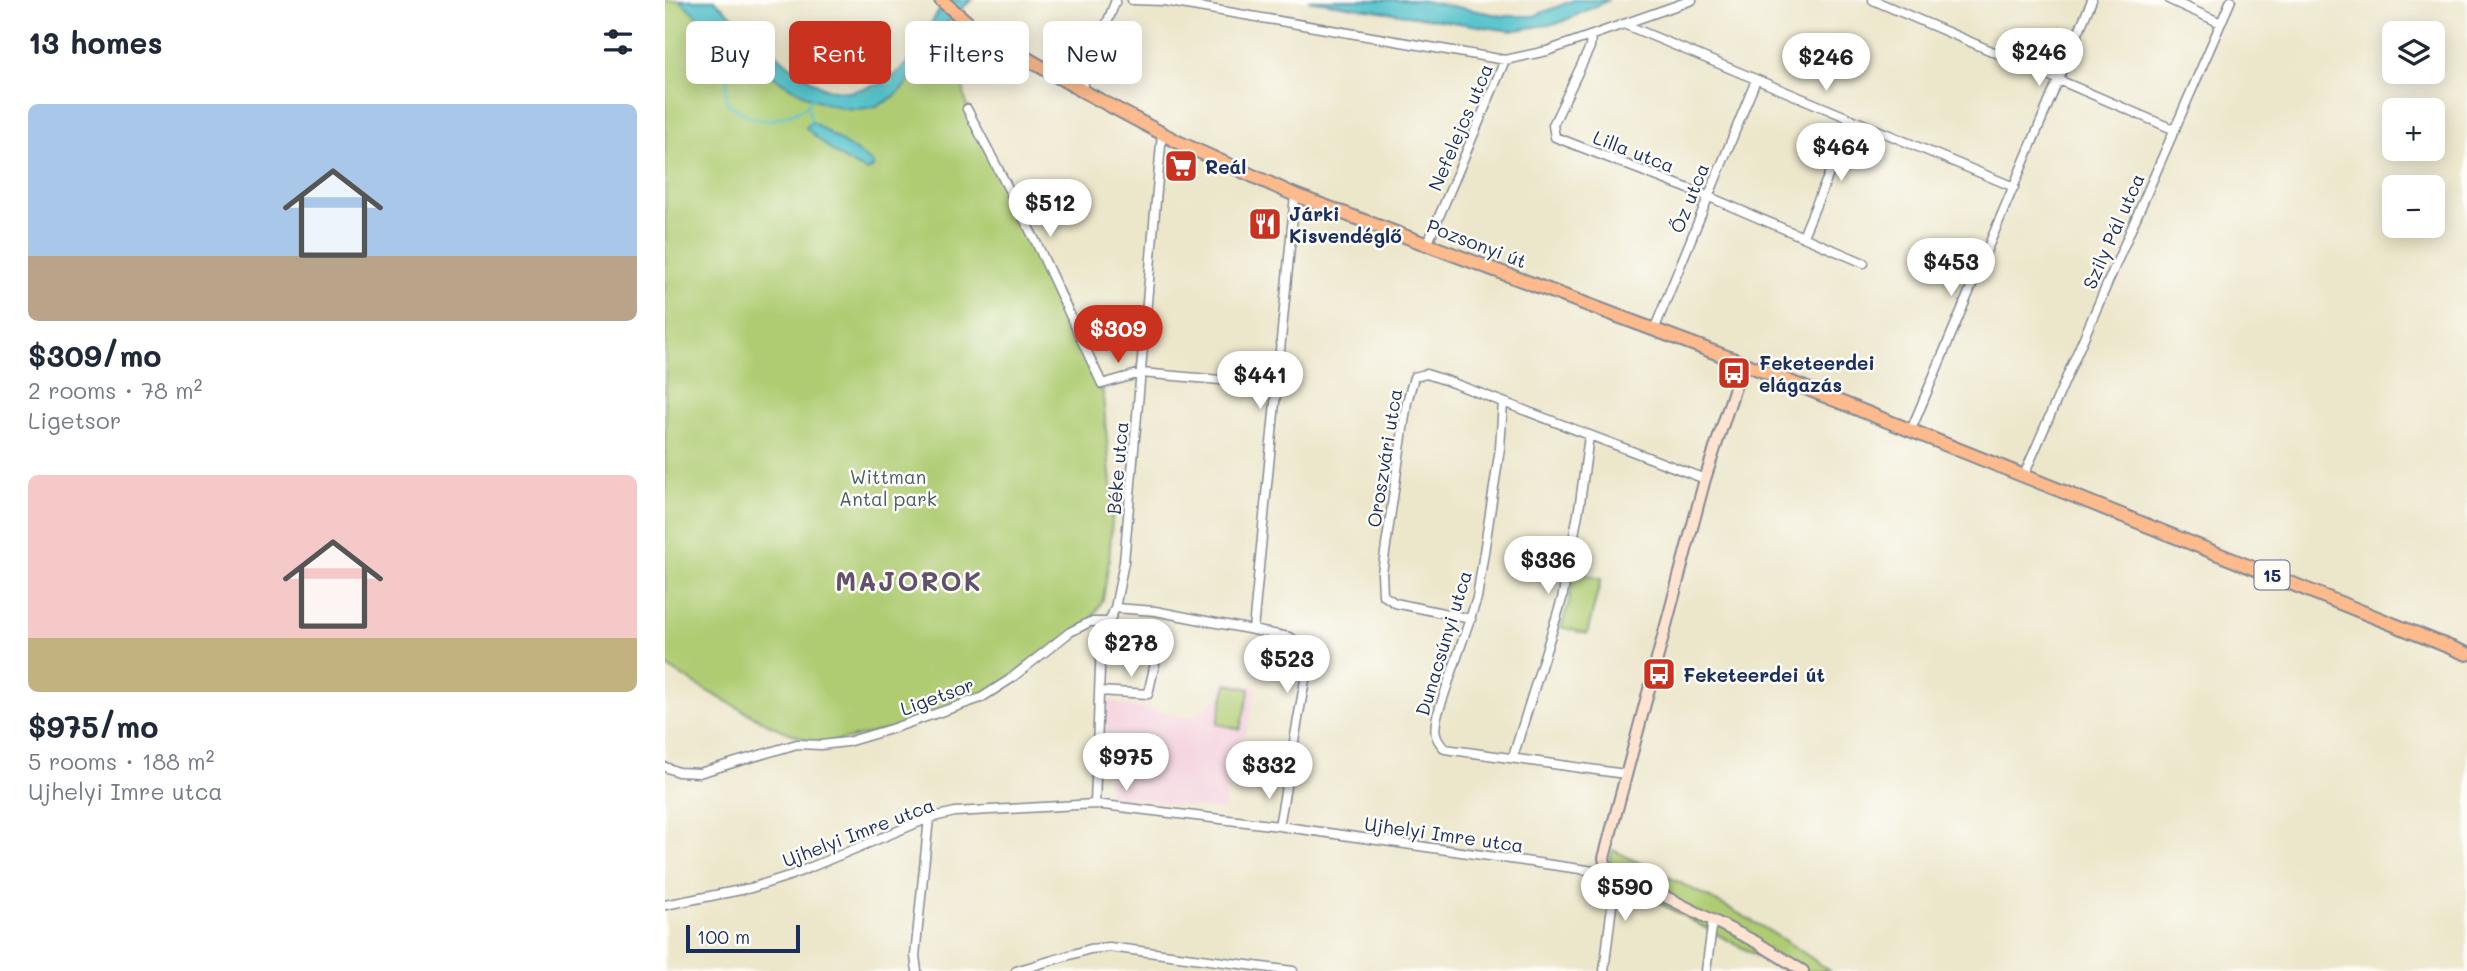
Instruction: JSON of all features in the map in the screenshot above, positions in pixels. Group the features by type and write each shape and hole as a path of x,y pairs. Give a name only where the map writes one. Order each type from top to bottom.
{"main road":[{"name":"Pozsonyi út","path":"941,0 962,19 1007,49 1081,90 1162,133 1294,195 1743,363 2024,475"},
{"path":"1743,363 1705,479 1604,858 1611,870 1713,920 1803,971"},
{"name":"15","path":"2024,475 2467,654"}],"street":[{"path":"1081,90 1116,0"},
{"path":"1132,0 1164,1 1505,60 1547,51 1692,0"},
{"path":"1873,0 2175,130"},
{"path":"1911,430 2092,0"},
{"path":"2170,0 2221,23"},
{"name":"Szily Pál utca","path":"2024,475 2231,0"},
{"path":"1626,25 2014,187"},
{"name":"Lilla utca","path":"1591,36 1590,47 1553,125 1555,137 1707,196 1864,263"},
{"name":"Nefelejcs utca","path":"1427,245 1505,60"},
{"name":"Őz utca","path":"1654,330 1756,79"},
{"path":"967,108 1037,244 1102,384 1141,373 1277,385"},
{"path":"1803,236 1852,119"},
{"name":"Béke utca","path":"1095,804 1101,640 1115,608 1125,562 1162,133"},
{"path":"1253,630 1294,195"},
{"name":"Oroszvári utca","path":"1471,619 1395,603 1383,595 1382,573 1407,402 1414,377 1426,374 1705,479"},
{"name":"Dunacsúnyi utca","path":"1503,403 1500,448 1478,598 1437,716 1434,729 1437,741 1445,749 1625,774"},
{"path":"1513,757 1562,599 1589,436"},
{"path":"1115,608 1155,611 1289,637 1300,642 1308,663 1279,826"},
{"name":"Ligetsor","path":"665,767 678,772 699,774 797,744 847,742 891,729 981,698 1009,680 1070,632 1090,622 1107,622"},
{"path":"1099,691 1148,694 1156,659"},
{"name":"Ujhelyi Imre utca","path":"665,905 751,888 782,878 929,818 955,812 1095,804 1279,826 1594,871 1611,870"},
{"path":"917,971 915,956 929,818"},
{"path":"1605,971 1611,870"},
{"path":"1706,971 1713,920"},
{"path":"1016,971 1090,949 1109,947 1260,969 1293,971"}],"shaded area":[{"path":"1225,680 1257,688 1235,776 1228,777 1224,811 1107,795 1106,751 1138,748 1106,750 1107,701 1190,718 1222,695"}],"green space":[{"name":"Wittman Antal park","path":"665,0 701,0 726,21 686,21 686,84 775,84 775,62 789,70 789,84 817,84 839,95 876,95 905,73 905,84 963,84 967,109 1102,384 1113,507 1103,600 1090,622 981,698 891,729 821,745 772,726 665,665"},
{"name":"Wittman Antal park","path":"953,9 966,21 944,21"},
{"path":"1574,572 1601,579 1587,634 1561,627"},
{"path":"1227,684 1250,689 1240,729 1217,724"},
{"path":"1613,850 1752,921 1829,971 1785,971 1641,893 1603,883"}],"water":[{"path":"679,0 714,0 738,21 703,21"},
{"path":"950,0 972,0 949,21 933,21"},
{"path":"1308,0 1419,0 1504,16 1534,16 1574,0 1609,0 1559,23 1511,31"},
{"path":"775,53 789,65 789,84 817,84 823,88 849,92 891,84 891,77 905,66 907,84 899,92 873,107 845,108 814,99 775,77"},
{"path":"811,121 872,162 873,167 868,171 835,153 806,128"}],"waterway":[{"path":"727,84 727,103 758,120 782,117 802,109 813,97"},
{"path":"808,107 811,121"}],"place":[{"name":"Reál","path":"1181,166"},
{"name":"Járki Kisvendéglő","path":"1265,224"},
{"name":"Feketeerdei elágazás","path":"1734,373"},
{"name":"Feketeerdei út","path":"1659,674"}],"district":[{"name":"MAJOROK","path":"909,581"}]}
